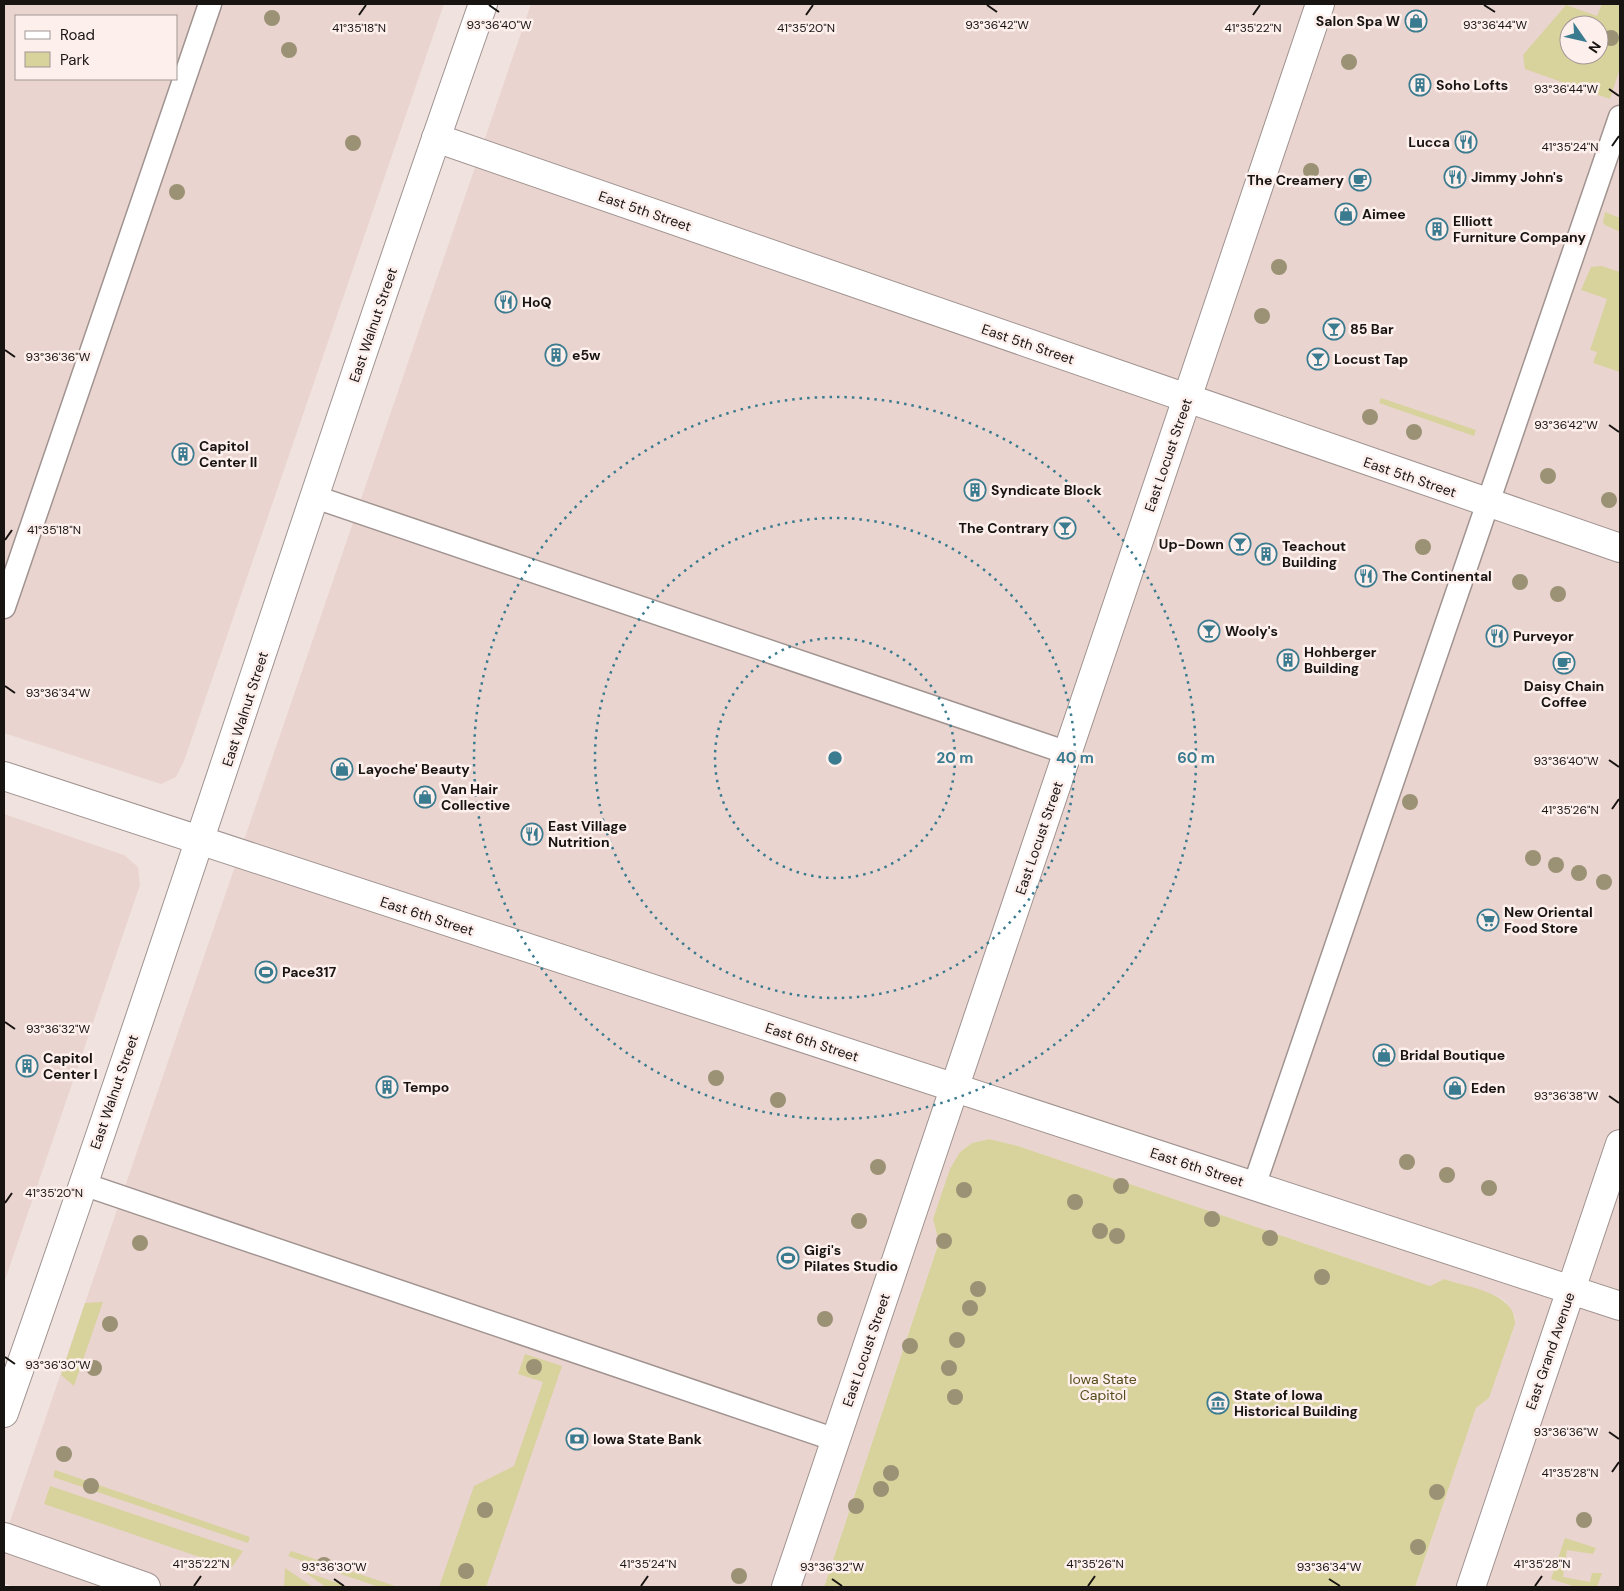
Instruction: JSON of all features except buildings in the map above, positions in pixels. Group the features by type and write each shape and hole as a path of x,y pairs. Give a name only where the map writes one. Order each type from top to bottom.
{"main road":[{"name":"East Walnut Street","path":"4,1413 200,842 436,138 483,4"},
{"name":"East Locust Street","path":"786,1587 1320,4"},
{"name":"East 5th Street","path":"436,138 1488,504 1620,548"},
{"name":"East 6th Street","path":"4,776 200,842 1620,1306"},
{"name":"East Grand Avenue","path":"1471,1587 1620,1144"},
{"path":"4,1537 146,1587"}],"lane":[{"path":"4,607 210,4"},
{"path":"1254,1186 1620,117"},
{"path":"315,497 1068,753"},
{"path":"83,1184 836,1440"}],"shaded area":[{"path":"4,4 444,4 184,761 176,777 161,784 4,733"},
{"path":"531,4 1620,4 1620,1587 1415,1587 1476,1408 1489,1398 1515,1324 1515,1316 1505,1301 1496,1296 1444,1279 1430,1286 1018,1146 989,1139 972,1143 960,1152 933,1219 939,1242 824,1587 14,1587 4,1583 4,1539"},
{"path":"4,814 124,855 138,867 140,885 4,1283"}],"green space":[{"path":"1602,4 1620,4 1620,68 1610,99 1525,69 1523,55 1566,5 1594,15 1559,15 1559,65 1609,65 1609,15 1597,15"},
{"path":"1605,212 1620,218 1620,232 1605,225 1603,222"},
{"path":"1602,266 1620,272 1620,372 1593,363 1597,352 1590,350 1607,299 1581,290 1591,267"},
{"path":"1381,398 1476,430 1474,436 1379,403"},
{"name":"Iowa State Capitol","path":"989,1139 1018,1146 1430,1286 1444,1279 1477,1289 1499,1298 1508,1305 1513,1313 1515,1324 1489,1398 1476,1408 1415,1587 824,1587 939,1242 933,1219 950,1169 960,1152 972,1143"},
{"path":"103,1302 74,1386 61,1375 85,1303"},
{"path":"525,1354 562,1366 486,1587 439,1587 474,1486 514,1466 543,1382 518,1374"},
{"path":"55,1470 250,1537 248,1543 53,1477"},
{"path":"50,1486 243,1551 232,1567 229,1567 44,1504"},
{"path":"1565,1538 1596,1548 1593,1554 1567,1550 1563,1577 1590,1582 1592,1573 1602,1573 1597,1587 1576,1587 1551,1579"},
{"path":"291,1551 398,1587 379,1587 288,1556"},
{"path":"285,1568 313,1587 284,1587"},
{"path":"303,1571 349,1587 326,1587"}],"place":[{"name":"Salon Spa W","path":"1416,21"},
{"name":"Soho Lofts","path":"1420,85"},
{"name":"Lucca","path":"1466,142"},
{"name":"Jimmy John's","path":"1455,177"},
{"name":"The Creamery","path":"1360,180"},
{"name":"Aimee","path":"1346,214"},
{"name":"Elliott Furniture Company","path":"1437,229"},
{"name":"HoQ","path":"506,302"},
{"name":"85 Bar","path":"1334,329"},
{"name":"e5w","path":"556,355"},
{"name":"Locust Tap","path":"1318,359"},
{"name":"Capitol Center II","path":"183,454"},
{"name":"Syndicate Block","path":"975,490"},
{"name":"The Contrary","path":"1065,528"},
{"name":"Up-Down","path":"1240,544"},
{"name":"Teachout Building","path":"1266,554"},
{"name":"The Continental","path":"1366,576"},
{"name":"Wooly's","path":"1209,631"},
{"name":"Purveyor","path":"1497,636"},
{"name":"Hohberger Building","path":"1288,660"},
{"name":"Daisy Chain Coffee","path":"1564,663"},
{"name":"Layoche' Beauty","path":"342,769"},
{"name":"Van Hair Collective","path":"425,797"},
{"name":"East Village Nutrition","path":"532,834"},
{"name":"New Oriental Food Store","path":"1488,920"},
{"name":"Pace317","path":"266,972"},
{"name":"Bridal Boutique","path":"1384,1055"},
{"name":"Capitol Center I","path":"27,1066"},
{"name":"Tempo","path":"387,1087"},
{"name":"Eden","path":"1455,1088"},
{"name":"Gigi's Pilates Studio","path":"788,1258"},
{"name":"State of Iowa Historical Building","path":"1218,1403"},
{"name":"Iowa State Bank","path":"577,1439"}]}
